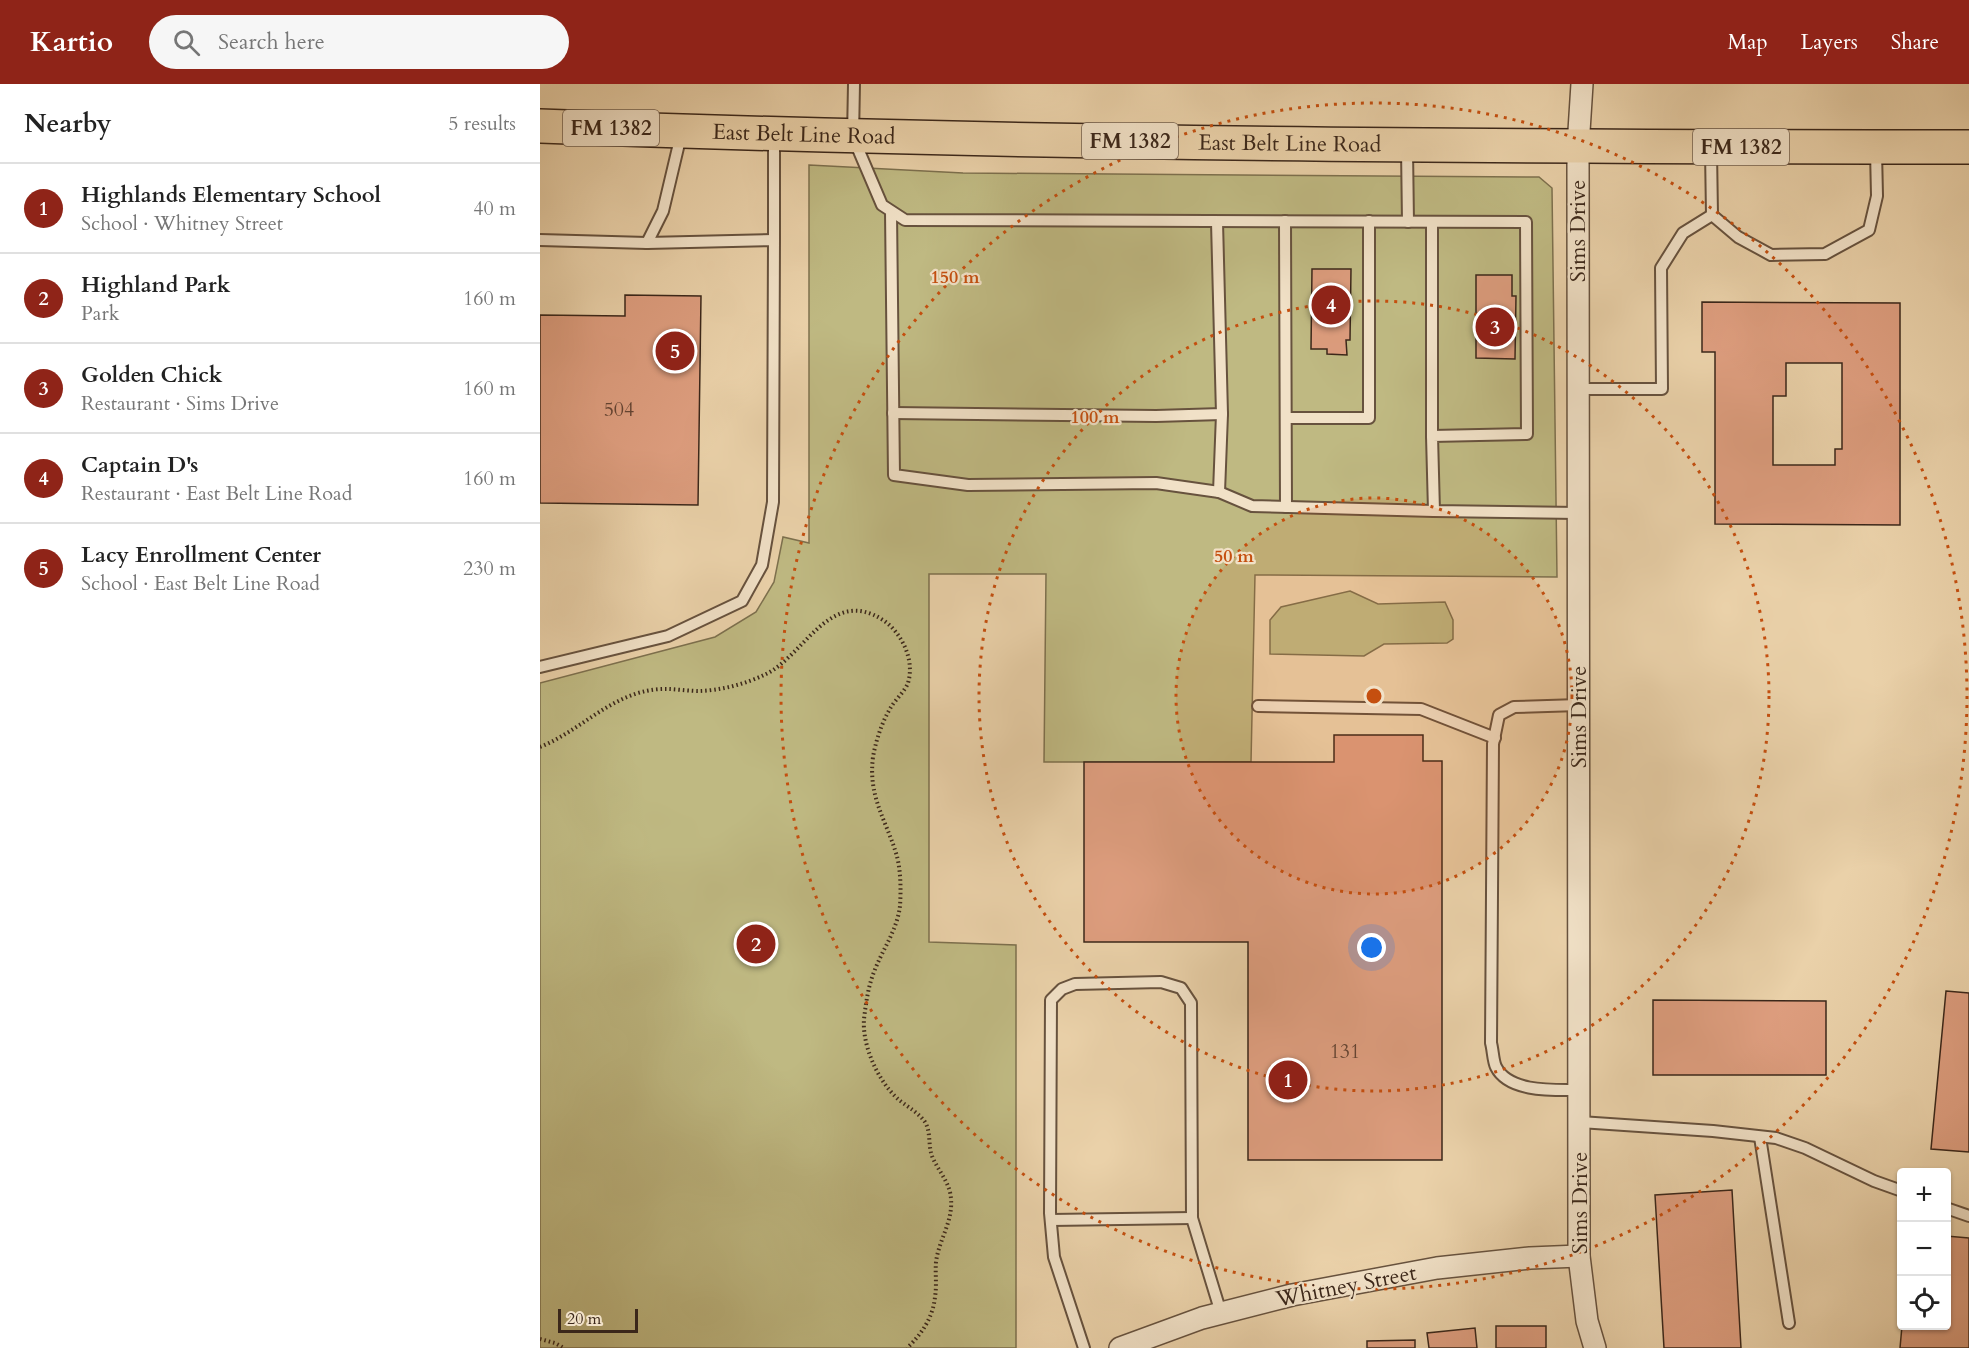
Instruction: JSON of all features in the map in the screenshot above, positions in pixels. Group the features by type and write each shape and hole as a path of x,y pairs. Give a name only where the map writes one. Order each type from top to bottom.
{"main road":[{"name":"East Belt Line Road","path":"540,126 853,136 1407,146 1969,147"}],"street":[{"name":"Sims Drive","path":"1582,84 1578,147 1579,1256 1587,1321 1595,1348"},
{"name":"Whitney Street","path":"1120,1348 1202,1318 1292,1295 1437,1268 1530,1258 1579,1256"}],"lane":[{"path":"854,84 853,136 882,205 905,220 1526,222 1527,434 1432,436"},
{"path":"647,243 663,211 682,131"},
{"path":"540,667 668,636 742,601 762,565 773,502 774,134"},
{"path":"1407,146 1408,222"},
{"path":"1711,147 1712,215 1738,237 1772,255 1825,254 1869,230 1876,196 1875,147"},
{"path":"891,212 894,476 968,485 1156,483 1219,492 1252,506 1578,513"},
{"path":"1578,389 1662,389 1661,268 1683,232 1712,215"},
{"path":"1285,221 1286,507"},
{"path":"1286,418 1370,418 1370,221"},
{"path":"1216,222 1222,414 1219,492"},
{"path":"1432,222 1434,511"},
{"path":"540,240 647,243 774,240"},
{"path":"893,413 1156,416 1222,414"},
{"path":"1579,705 1514,707 1499,715 1495,738 1491,1043 1496,1067 1513,1083 1536,1089 1580,1090"},
{"path":"1258,706 1421,709 1495,738"},
{"path":"1084,1348 1054,1257 1051,1221 1051,1000 1062,988 1076,984 1161,982 1180,988 1191,1003 1192,1218 1221,1313"},
{"path":"1580,1122 1713,1131 1776,1138 1897,1189"},
{"path":"1760,1137 1789,1323"},
{"path":"1951,1209 1969,1216"},
{"path":"1051,1221 1192,1218"}],"path":[{"path":"540,747 579,726 615,701 640,692 677,688 696,691 722,689 765,675 784,662 825,621 842,612 861,612 873,615 894,629 902,641 908,654 908,683 890,709 878,735 871,778 875,800 897,856 900,909 891,939 874,972 866,1003 864,1024 869,1051 880,1077 891,1092 927,1124 933,1157 946,1178 951,1197 950,1221 942,1237 936,1261 935,1299 929,1320 907,1348"},
{"path":"540,1339 564,1348"}],"shaded area":[{"path":"809,165 963,173 1539,177 1552,188 1557,577 1255,575 1251,762 1044,762 1046,574 929,574 929,942 1016,945 1016,1348 540,1348 540,683 715,637 756,612 774,582 783,537 809,543"},
{"path":"1350,591 1378,604 1445,602 1453,620 1453,639 1447,643 1384,644 1364,656 1270,654 1270,620 1281,607"}],"building":[{"path":"1312,269 1351,269 1350,340 1346,340 1347,355 1327,354 1327,349 1311,349"},
{"path":"1476,275 1512,275 1512,296 1516,296 1515,359 1476,358"},
{"path":"625,295 701,296 698,505 540,503 540,315 625,316"},
{"path":"1702,302 1900,303 1900,525 1715,524 1715,352 1702,352","holes":["1786,363 1842,363 1842,449 1835,449 1835,465 1773,465 1773,396 1786,396"]},
{"path":"1334,735 1423,735 1423,761 1442,761 1442,1160 1248,1160 1248,942 1084,942 1084,762 1334,762"},
{"path":"1946,991 1969,993 1969,1152 1931,1149"},
{"path":"1653,1000 1826,1001 1826,1075 1653,1075"},
{"path":"1732,1190 1741,1348 1664,1348 1655,1195"},
{"path":"1951,1236 1969,1238 1969,1348 1900,1348 1902,1330 1951,1330"},
{"path":"1496,1326 1546,1326 1546,1348 1496,1348"},
{"path":"1475,1328 1477,1348 1429,1348 1427,1333"},
{"path":"1415,1340 1415,1348 1367,1348 1367,1341"}],"place":[{"name":"Captain D's","path":"1331,305"},
{"name":"Golden Chick","path":"1495,327"},
{"name":"Lacy Enrollment Center","path":"675,351"},
{"name":"Highland Park","path":"756,944"},
{"name":"Highlands Elementary School","path":"1288,1080"}]}
